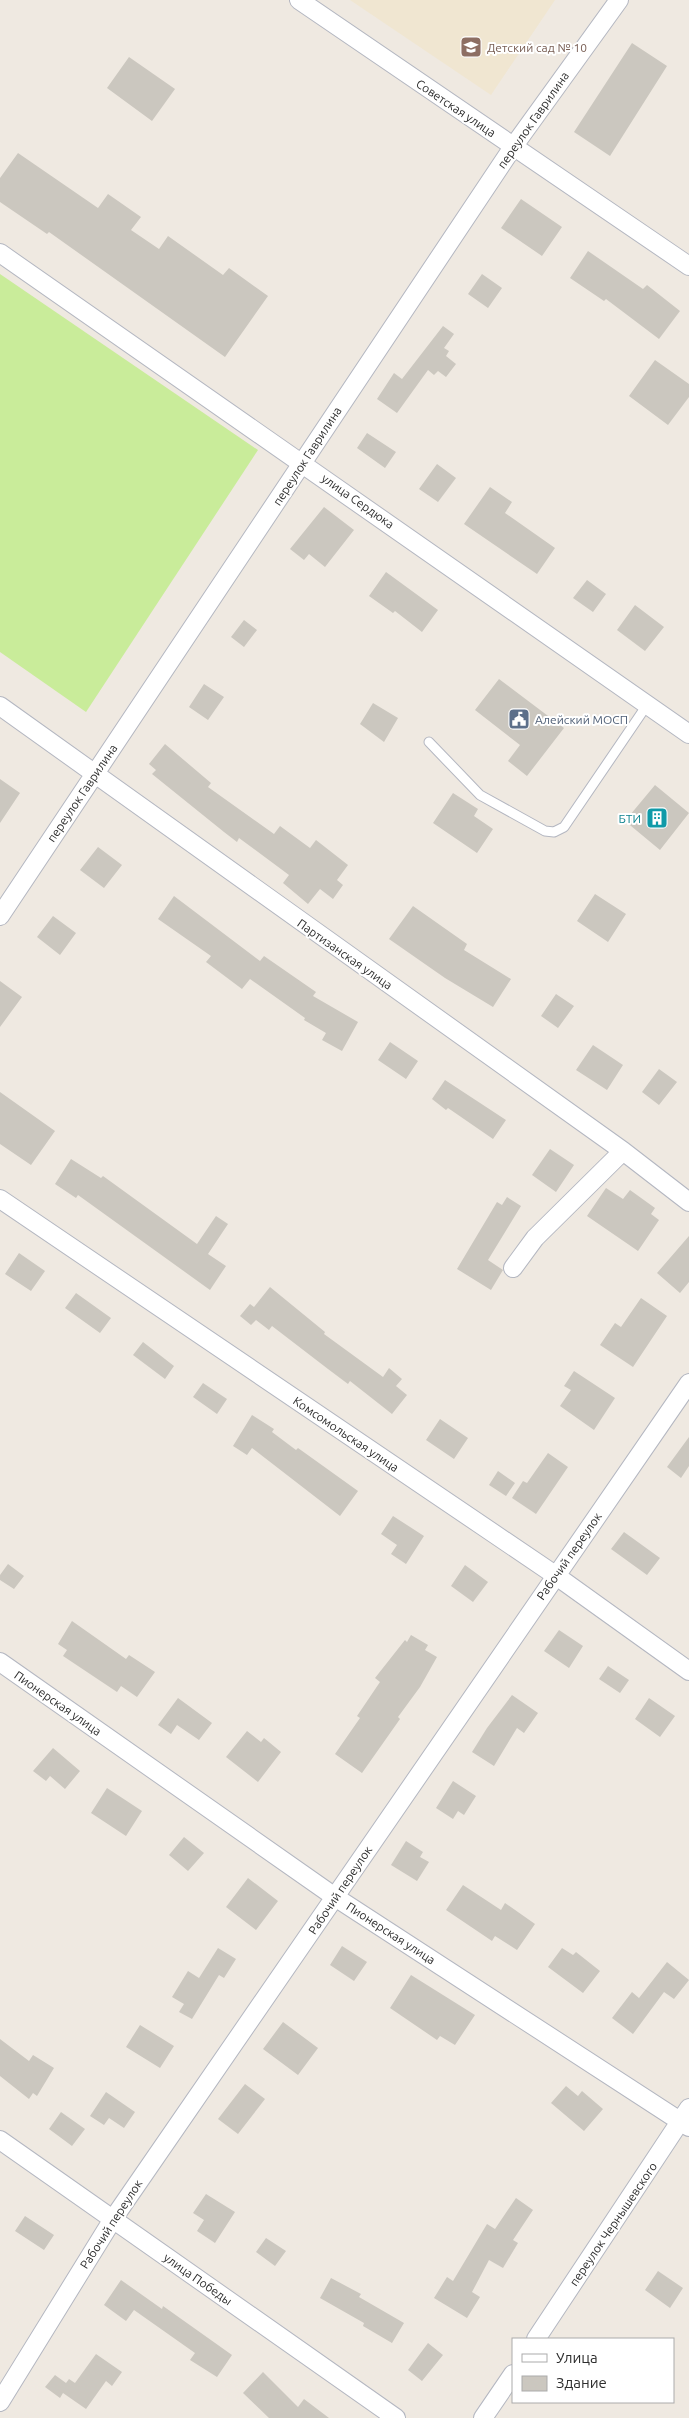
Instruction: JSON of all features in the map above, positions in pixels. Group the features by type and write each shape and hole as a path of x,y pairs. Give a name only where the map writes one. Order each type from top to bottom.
{"street":[{"name":"Советская улица","path":"299,0 689,266"},
{"name":"переулок Гаврилина","path":"0,916 513,147 620,0"},
{"name":"улица Сердюка","path":"0,253 303,462 689,734"},
{"name":"Партизанская улица","path":"0,706 94,776 623,1151 689,1202"},
{"path":"513,1268 536,1238 623,1151"},
{"name":"Комсомольская улица","path":"0,1199 555,1575 689,1671"},
{"name":"Рабочий переулок","path":"0,2402 113,2219 689,1383"},
{"name":"Пионерская улица","path":"0,1662 335,1897 686,2119"},
{"name":"переулок Чернышевского","path":"537,2338 686,2119"},
{"name":"улица Победы","path":"0,2140 396,2418"},
{"path":"484,2418 512,2376"}],"lane":[{"path":"429,742 480,795 535,827 554,832 564,827 647,705"}],"shaded area":[{"name":"Детский сад № 10","path":"350,0 555,0 491,95"}],"green space":[{"path":"0,274 258,450 86,712 0,652"}],"building":[{"path":"632,43 667,66 610,156 574,132"},
{"path":"129,57 175,89 152,121 107,88"},
{"path":"18,153 98,208 108,194 141,217 131,230 159,249 168,236 223,275 229,268 268,296 225,357 49,232 47,234 0,202 0,178"},
{"path":"521,199 562,227 542,256 501,228"},
{"path":"588,251 643,289 647,285 680,311 659,339 606,299 604,301 570,278"},
{"path":"482,274 502,288 488,308 468,294"},
{"path":"443,326 454,334 444,348 449,351 446,356 456,364 446,377 438,371 434,375 428,370 397,413 377,399 394,373 402,379"},
{"path":"655,360 689,384 689,397 668,425 629,396"},
{"path":"367,433 396,452 385,468 357,448"},
{"path":"437,464 456,478 438,502 419,489"},
{"path":"490,487 512,502 505,513 555,548 537,574 464,524"},
{"path":"324,507 354,530 325,567 309,554 304,560 290,549"},
{"path":"386,572 438,610 422,632 395,611 393,613 369,596"},
{"path":"587,580 606,594 593,612 573,598"},
{"path":"635,605 664,627 645,651 617,630"},
{"path":"244,620 257,630 244,647 231,637"},
{"name":"Алейский МОСП","path":"499,679 564,728 527,776 508,761 520,745 475,710"},
{"path":"204,684 224,697 208,720 189,707"},
{"path":"373,703 398,718 384,742 360,724"},
{"path":"165,744 211,783 208,787 274,834 280,826 310,848 316,840 348,865 337,880 343,885 333,899 320,889 308,904 283,883 289,875 239,838 237,842 152,774 156,770 149,764"},
{"path":"0,779 20,793 0,823"},
{"name":"БТИ","path":"655,785 689,813 660,850 625,821"},
{"path":"453,793 478,809 474,816 493,829 477,853 433,823"},
{"path":"98,847 122,865 104,888 80,870"},
{"path":"595,894 626,914 608,942 577,921"},
{"path":"174,896 260,961 264,956 316,992 313,996 358,1022 342,1051 322,1040 326,1033 304,1020 305,1018 250,979 242,989 206,962 211,956 158,919"},
{"path":"413,906 467,944 464,950 511,979 493,1007 445,978 389,939"},
{"path":"53,916 76,933 60,955 37,937"},
{"path":"0,981 22,997 0,1027"},
{"path":"556,994 574,1006 558,1028 541,1016"},
{"path":"390,1042 418,1061 406,1079 378,1060"},
{"path":"593,1045 623,1065 607,1090 576,1070"},
{"path":"659,1069 677,1082 659,1105 642,1092"},
{"path":"445,1080 506,1120 493,1139 448,1108 446,1110 432,1099"},
{"path":"0,1092 55,1131 31,1165 0,1144"},
{"path":"550,1149 574,1165 556,1192 532,1175"},
{"path":"71,1159 101,1178 103,1176 197,1244 216,1216 228,1224 208,1254 226,1266 210,1290 78,1195 76,1198 55,1184"},
{"path":"606,1188 623,1199 630,1190 655,1208 651,1214 659,1220 638,1251 587,1216"},
{"path":"507,1197 521,1206 488,1260 503,1270 491,1290 457,1269 497,1202 502,1205"},
{"path":"689,1236 689,1282 680,1293 657,1273"},
{"path":"19,1253 45,1271 31,1291 5,1274"},
{"path":"270,1287 325,1332 324,1334 383,1377 389,1368 402,1379 396,1386 407,1395 392,1414 350,1381 348,1384 272,1326 269,1330 256,1320 251,1325 240,1316 250,1304 254,1307"},
{"path":"76,1293 111,1318 100,1333 65,1308"},
{"path":"641,1298 667,1316 633,1367 600,1345 615,1323 621,1327"},
{"path":"143,1342 174,1366 165,1379 133,1355"},
{"path":"574,1371 615,1398 594,1430 560,1406 571,1390 564,1386"},
{"path":"203,1383 227,1399 217,1414 193,1397"},
{"path":"252,1415 274,1429 272,1432 296,1450 298,1448 358,1491 340,1516 252,1448 247,1455 233,1446"},
{"path":"440,1419 468,1438 454,1459 426,1440"},
{"path":"689,1437 689,1466 681,1478 667,1467"},
{"path":"548,1453 568,1467 536,1514 512,1498 523,1481 527,1483"},
{"path":"498,1471 515,1483 506,1496 489,1485"},
{"path":"393,1516 424,1536 406,1564 391,1554 397,1545 381,1534"},
{"path":"624,1532 660,1558 647,1575 611,1549"},
{"path":"8,1564 24,1576 14,1589 0,1580 0,1575"},
{"path":"465,1565 488,1582 473,1602 451,1586"},
{"path":"72,1621 126,1659 129,1655 155,1672 137,1697 121,1686 117,1692 63,1656 67,1650 58,1644"},
{"path":"559,1630 583,1646 569,1668 544,1651"},
{"path":"411,1635 428,1645 425,1650 437,1657 420,1687 398,1717 400,1719 362,1773 335,1754 360,1718 357,1716 380,1682 375,1678"},
{"path":"608,1666 629,1680 620,1693 599,1679"},
{"path":"512,1695 538,1713 524,1733 517,1728 494,1766 472,1752 487,1728"},
{"path":"178,1698 212,1723 199,1740 177,1725 171,1734 158,1725"},
{"path":"649,1698 675,1716 660,1737 635,1719"},
{"path":"247,1731 261,1742 264,1738 281,1752 258,1782 226,1757"},
{"path":"53,1748 80,1771 65,1789 50,1776 46,1781 33,1771"},
{"path":"453,1781 476,1796 464,1815 458,1811 453,1819 436,1808"},
{"path":"107,1788 142,1811 126,1836 91,1813"},
{"path":"184,1837 204,1853 188,1871 169,1855"},
{"path":"406,1841 423,1852 420,1857 429,1862 417,1881 391,1865"},
{"path":"248,1878 278,1901 256,1930 226,1907"},
{"path":"463,1885 501,1910 505,1903 535,1924 517,1950 495,1936 492,1941 446,1910"},
{"path":"342,1946 367,1962 354,1981 330,1965"},
{"path":"218,1948 236,1959 224,1978 219,1975 192,2019 179,2012 184,2004 172,1997 188,1971 199,1978"},
{"path":"562,1948 573,1955 576,1952 600,1971 583,1993 548,1967"},
{"path":"667,1962 689,1980 674,1999 664,1992 633,2034 612,2018 632,1992 639,1998"},
{"path":"411,1975 475,2015 455,2045 440,2036 437,2040 390,2008"},
{"path":"283,2022 318,2048 298,2075 263,2049"},
{"path":"140,2025 174,2046 160,2068 126,2047"},
{"path":"0,2039 29,2061 33,2055 54,2068 37,2096 33,2093 29,2099 0,2076"},
{"path":"245,2084 265,2099 238,2134 218,2119"},
{"path":"566,2086 578,2096 582,2091 603,2109 584,2131 551,2103"},
{"path":"106,2092 135,2112 124,2128 109,2118 104,2125 90,2116"},
{"path":"61,2112 85,2129 72,2146 49,2129"},
{"path":"206,2194 235,2212 215,2243 197,2231 204,2220 193,2213"},
{"path":"516,2198 533,2210 513,2240 518,2243 503,2268 489,2260 472,2292 480,2297 467,2318 434,2298 447,2277 453,2281 487,2224 495,2229"},
{"path":"25,2216 54,2235 44,2250 15,2231"},
{"path":"266,2238 286,2251 275,2266 256,2252"},
{"path":"658,2271 683,2288 670,2308 645,2290"},
{"path":"331,2278 361,2294 359,2297 404,2323 392,2343 363,2326 364,2323 320,2298"},
{"path":"121,2280 162,2309 163,2306 232,2355 217,2377 190,2360 195,2353 134,2310 126,2321 104,2305"},
{"path":"428,2343 443,2355 422,2381 408,2370"},
{"path":"96,2354 122,2372 112,2386 106,2381 86,2409 63,2393 60,2398 45,2387 55,2375 66,2383 69,2379 75,2383"},
{"path":"263,2372 298,2407 304,2399 329,2418 269,2418 243,2393"}],"place":[{"name":"Детский сад № 10","path":"471,47"},
{"name":"Алейский МОСП","path":"519,719"},
{"name":"БТИ","path":"657,818"}]}
